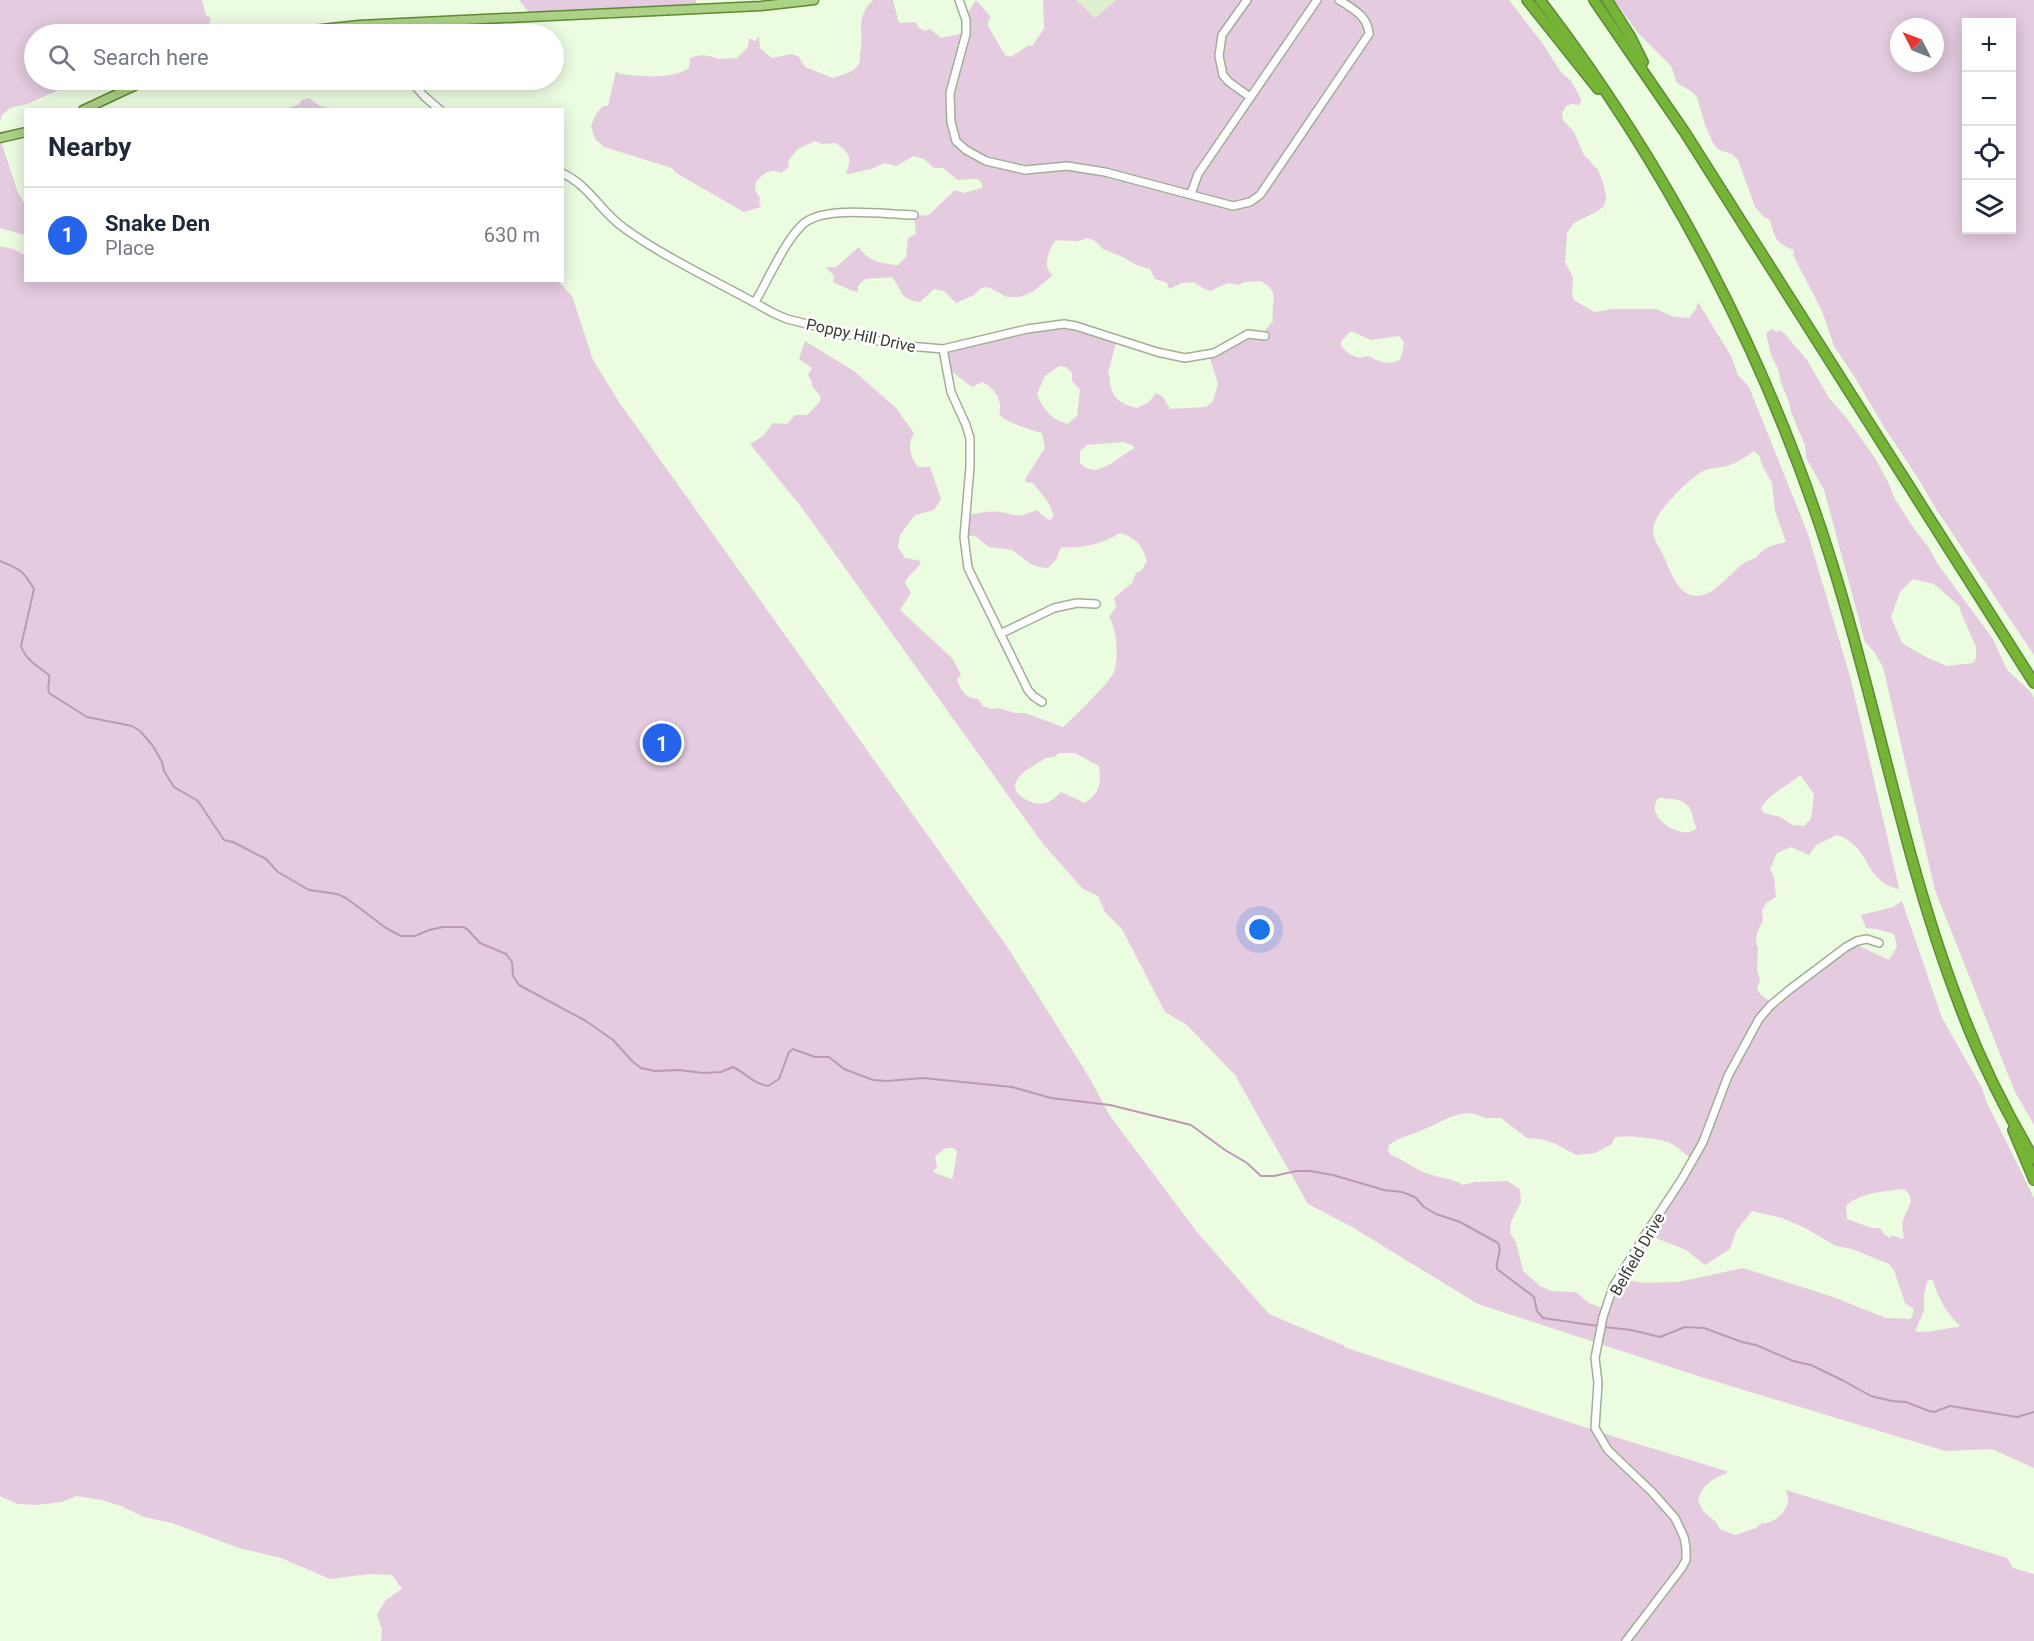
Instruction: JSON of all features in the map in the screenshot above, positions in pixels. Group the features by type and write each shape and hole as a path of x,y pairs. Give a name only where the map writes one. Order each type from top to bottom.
{"highway":[{"path":"1527,0 1632,130"},
{"path":"1540,0 1582,56 1632,130 1689,228 1736,318 1766,384 1818,519 1844,603 1941,953 1969,1029 2004,1105 2034,1159"},
{"path":"1594,0 1651,81 2034,683"},
{"path":"1607,0 1634,43 1651,81"},
{"path":"2004,1105 2034,1180"}],"main road":[{"path":"380,24 760,6 814,0"},
{"path":"87,108 126,90"},
{"path":"0,138 24,132"}],"street":[{"path":"958,0 966,20 966,34 950,93 951,122 956,141 966,150 986,160 1025,170 1067,166 1105,172 1233,206 1250,202 1260,195 1369,34 1365,19 1339,0"},
{"path":"1246,0 1222,35 1219,56 1223,75 1250,97"},
{"path":"1191,194 1198,174 1317,0"},
{"path":"418,90 438,108"},
{"name":"Poppy Hill Drive","path":"564,174 586,188 611,218 624,229 787,319 829,330 897,345 943,349 1027,329 1064,324 1185,358 1214,353 1248,334 1265,336"},
{"path":"755,302 796,231 811,218 839,212 914,215"},
{"path":"943,349 951,393 970,438 964,537 968,568 1028,690 1042,702"},
{"path":"1000,634 1054,608 1077,603 1096,604"},
{"name":"Belfield Drive","path":"1626,1641 1681,1569 1686,1560 1686,1548 1684,1536 1675,1518 1652,1492 1608,1450 1595,1428 1598,1341 1611,1295 1703,1142 1728,1076 1759,1019 1789,990 1857,941 1867,939 1880,944"}],"shaded area":[{"path":"0,0 202,0 206,15 211,18 209,24 24,24 24,90 59,90 27,104 10,108 2,115 0,121"},
{"path":"519,0 696,0 696,6 531,15"},
{"path":"873,0 893,0 899,23 916,22 918,27 924,31 930,29 941,38 960,34 968,12 976,0 991,17 988,26 1005,55 1011,57 1029,45 1032,46 1044,29 1043,0 1076,0 1095,18 1116,0 1509,0 1543,44 1560,71 1571,81 1581,99 1580,105 1566,106 1562,113 1563,120 1574,132 1584,155 1598,170 1604,185 1606,199 1604,206 1574,223 1567,233 1565,262 1573,277 1574,300 1594,312 1612,309 1656,309 1674,317 1689,318 1698,302 1731,356 1738,375 1749,387 1808,534 1851,680 1899,888 1886,884 1872,870 1856,847 1837,835 1816,845 1809,855 1791,847 1777,853 1770,869 1774,877 1776,897 1766,903 1762,911 1763,920 1757,933 1757,970 1760,981 1757,989 1772,1003 1848,946 1857,945 1889,960 1897,947 1894,934 1866,928 1861,915 1893,907 1902,901 1942,1018 1982,1088 1986,1101 2034,1198 2034,1468 1992,1449 1945,1451 1698,1376 1478,1304 1352,1227 1308,1204 1235,1075 1187,1025 1165,1012 1122,929 1105,912 1098,896 1083,889 1043,844 802,508 750,444 763,436 773,423 787,424 795,415 807,415 819,403 821,397 812,386 808,375 812,368 799,359 805,341 854,371 896,408 914,433 910,446 913,459 918,467 930,467 941,499 934,510 915,515 900,535 898,547 905,558 921,561 905,583 911,593 900,610 952,658 961,674 957,680 967,696 978,699 983,706 992,709 1025,713 1063,727 1112,676 1116,659 1116,643 1114,628 1109,617 1116,607 1114,598 1132,583 1136,573 1142,570 1147,561 1137,542 1120,533 1092,545 1061,547 1056,560 1048,568 1031,564 1012,550 989,547 975,536 963,536 966,515 996,512 1025,515 1036,510 1050,521 1054,515 1048,502 1033,483 1026,482 1025,479 1045,448 1042,433 1002,417 999,400 992,389 982,382 972,387 946,367 946,351 1050,327 1078,328 1117,339 1108,373 1112,392 1121,402 1137,408 1149,402 1156,393 1163,397 1170,409 1206,407 1213,401 1218,384 1209,355 1250,333 1261,335 1273,321 1274,298 1271,289 1260,281 1244,282 1238,285 1229,283 1212,290 1194,282 1182,283 1169,289 1167,283 1155,279 1150,269 1136,265 1103,249 1094,240 1087,238 1078,241 1055,241 1048,254 1047,264 1053,275 1034,291 1020,297 1007,297 988,287 981,288 974,295 956,303 944,291 934,289 920,302 913,301 902,294 892,277 865,279 858,286 858,292 833,282 834,276 826,267 836,267 859,247 866,256 876,261 898,265 906,257 908,238 916,234 914,216 929,215 955,190 964,193 982,188 980,181 977,179 958,180 943,168 934,168 924,159 914,156 896,166 885,163 848,174 846,172 849,159 843,149 836,143 822,144 815,141 798,149 788,161 789,167 781,173 770,171 756,181 755,190 760,198 761,207 744,212 676,173 672,168 604,147 595,139 591,126 596,114 603,106 608,106 616,71 620,74 646,76 674,74 689,68 690,58 703,55 721,59 737,58 748,47 749,38 755,41 759,36 760,48 772,58 792,54 799,57 805,67 833,78 851,71 859,64 861,26 867,7","holes":["1351,331 1371,340 1399,336 1404,342 1401,357 1390,363 1368,356 1353,356 1341,346 1341,341","1059,366 1066,367 1072,373 1072,381 1080,390 1077,416 1068,424 1057,420 1045,409 1037,394 1045,376","1123,442 1135,448 1108,465 1094,470 1080,463 1080,451 1087,445","1754,451 1759,455 1772,483 1775,511 1786,542 1766,548 1756,558 1740,566 1709,593 1700,596 1691,595 1678,585 1657,544 1653,529 1655,522 1681,488 1697,475 1706,470 1737,462","1059,753 1075,753 1099,766 1100,778 1097,791 1085,803 1061,792 1052,800 1041,804 1024,799 1017,792 1016,782 1025,771 1045,758 1054,757","1800,775 1814,794 1811,819 1804,826 1792,825 1780,817 1764,813 1761,809 1778,791","1659,798 1679,800 1690,809 1697,828 1690,832 1673,829 1665,825 1655,812 1655,804","1471,1113 1486,1118 1501,1118 1527,1138 1554,1143 1576,1155 1595,1153 1612,1144 1614,1138 1619,1137 1661,1140 1672,1144 1692,1158 1646,1234 1686,1250 1705,1265 1730,1249 1736,1231 1752,1211 1782,1218 1836,1246 1852,1249 1889,1264 1894,1270 1905,1303 1914,1309 1911,1319 1886,1318 1833,1297 1743,1268 1678,1282 1645,1283 1618,1279 1605,1309 1589,1303 1576,1292 1551,1291 1540,1286 1523,1271 1516,1242 1510,1233 1511,1222 1521,1202 1520,1189 1507,1181 1475,1182 1463,1185 1454,1180 1421,1171 1391,1155 1388,1151 1389,1145 1397,1140 1451,1117","1904,1189 1908,1193 1911,1199 1902,1228 1904,1238 1892,1235 1890,1238 1880,1228 1872,1228 1847,1219 1846,1206 1858,1198 1873,1193","1930,1279 1951,1316 1960,1326 1915,1331 1924,1311 1924,1294"]},
{"path":"1076,0 1116,0 1095,18"},
{"path":"1614,0 2034,0 2034,655 1936,509 1834,346 1822,311 1793,255 1794,250 1779,242 1770,220 1755,207 1738,160 1732,154 1719,150 1713,143 1697,97 1677,83 1671,66 1638,33"},
{"path":"309,98 320,106 331,108 289,108 299,104 302,100"},
{"path":"0,138 18,193 24,202 24,235 0,228"},
{"path":"0,246 24,254 24,282 559,282 572,296 593,360 619,402 1008,948 1089,1077 1110,1116 1197,1232 1269,1314 1344,1347 1599,1432 1726,1471 1728,1472 1706,1485 1698,1500 1703,1511 1716,1522 1720,1529 1735,1535 1780,1516 1788,1503 1786,1490 2007,1558 2013,1568 2034,1574 2034,1641 381,1641 382,1630 377,1614 386,1600 402,1589 392,1575 369,1574 330,1579 281,1558 239,1548 172,1523 144,1517 102,1500 77,1496 62,1502 36,1505 18,1504 0,1496","holes":["946,1148 953,1148 957,1151 951,1179 933,1172 937,1167 935,1156"]},
{"path":"1772,329 1784,333 1807,360 1829,398 1875,458 1895,499 1937,563 1993,639 2007,670 2031,692 2034,698 2034,1125 2015,1092 1935,890 1883,667 1865,642 1824,490 1806,458 1805,445 1771,355 1766,333","holes":["1913,579 1934,584 1959,606 1976,647 1976,658 1973,663 1947,666 1902,643 1891,617 1900,592"]}],"waterway":[{"path":"0,561 20,571 27,577 34,589 21,646 29,659 49,675 49,693 87,717 132,726 140,731 153,746 174,787 198,801 224,840 233,842 266,859 278,872 309,890 337,894 346,898 386,928 401,936 415,936 443,927 467,929 480,943 506,954 512,962 513,976 519,985 586,1021 613,1040 641,1068 655,1071 679,1070 703,1073 721,1072 733,1067 754,1081 768,1086 779,1079 789,1052 793,1049 815,1057 829,1057 844,1069 873,1080 923,1078 1012,1087 1051,1098 1110,1105 1191,1125 1247,1163 1261,1176 1310,1171 1415,1197 1424,1207 1436,1214 1460,1222 1498,1243 1500,1250 1497,1269 1534,1297 1537,1311 1543,1318 1598,1326"},
{"path":"1604,1327 1660,1337 1685,1327 1704,1328 1756,1345 1793,1361 1811,1365 1871,1396 1906,1402 1934,1412 1950,1406 2017,1417 2034,1412"}],"place":[{"name":"Snake Den","path":"662,743"}]}
